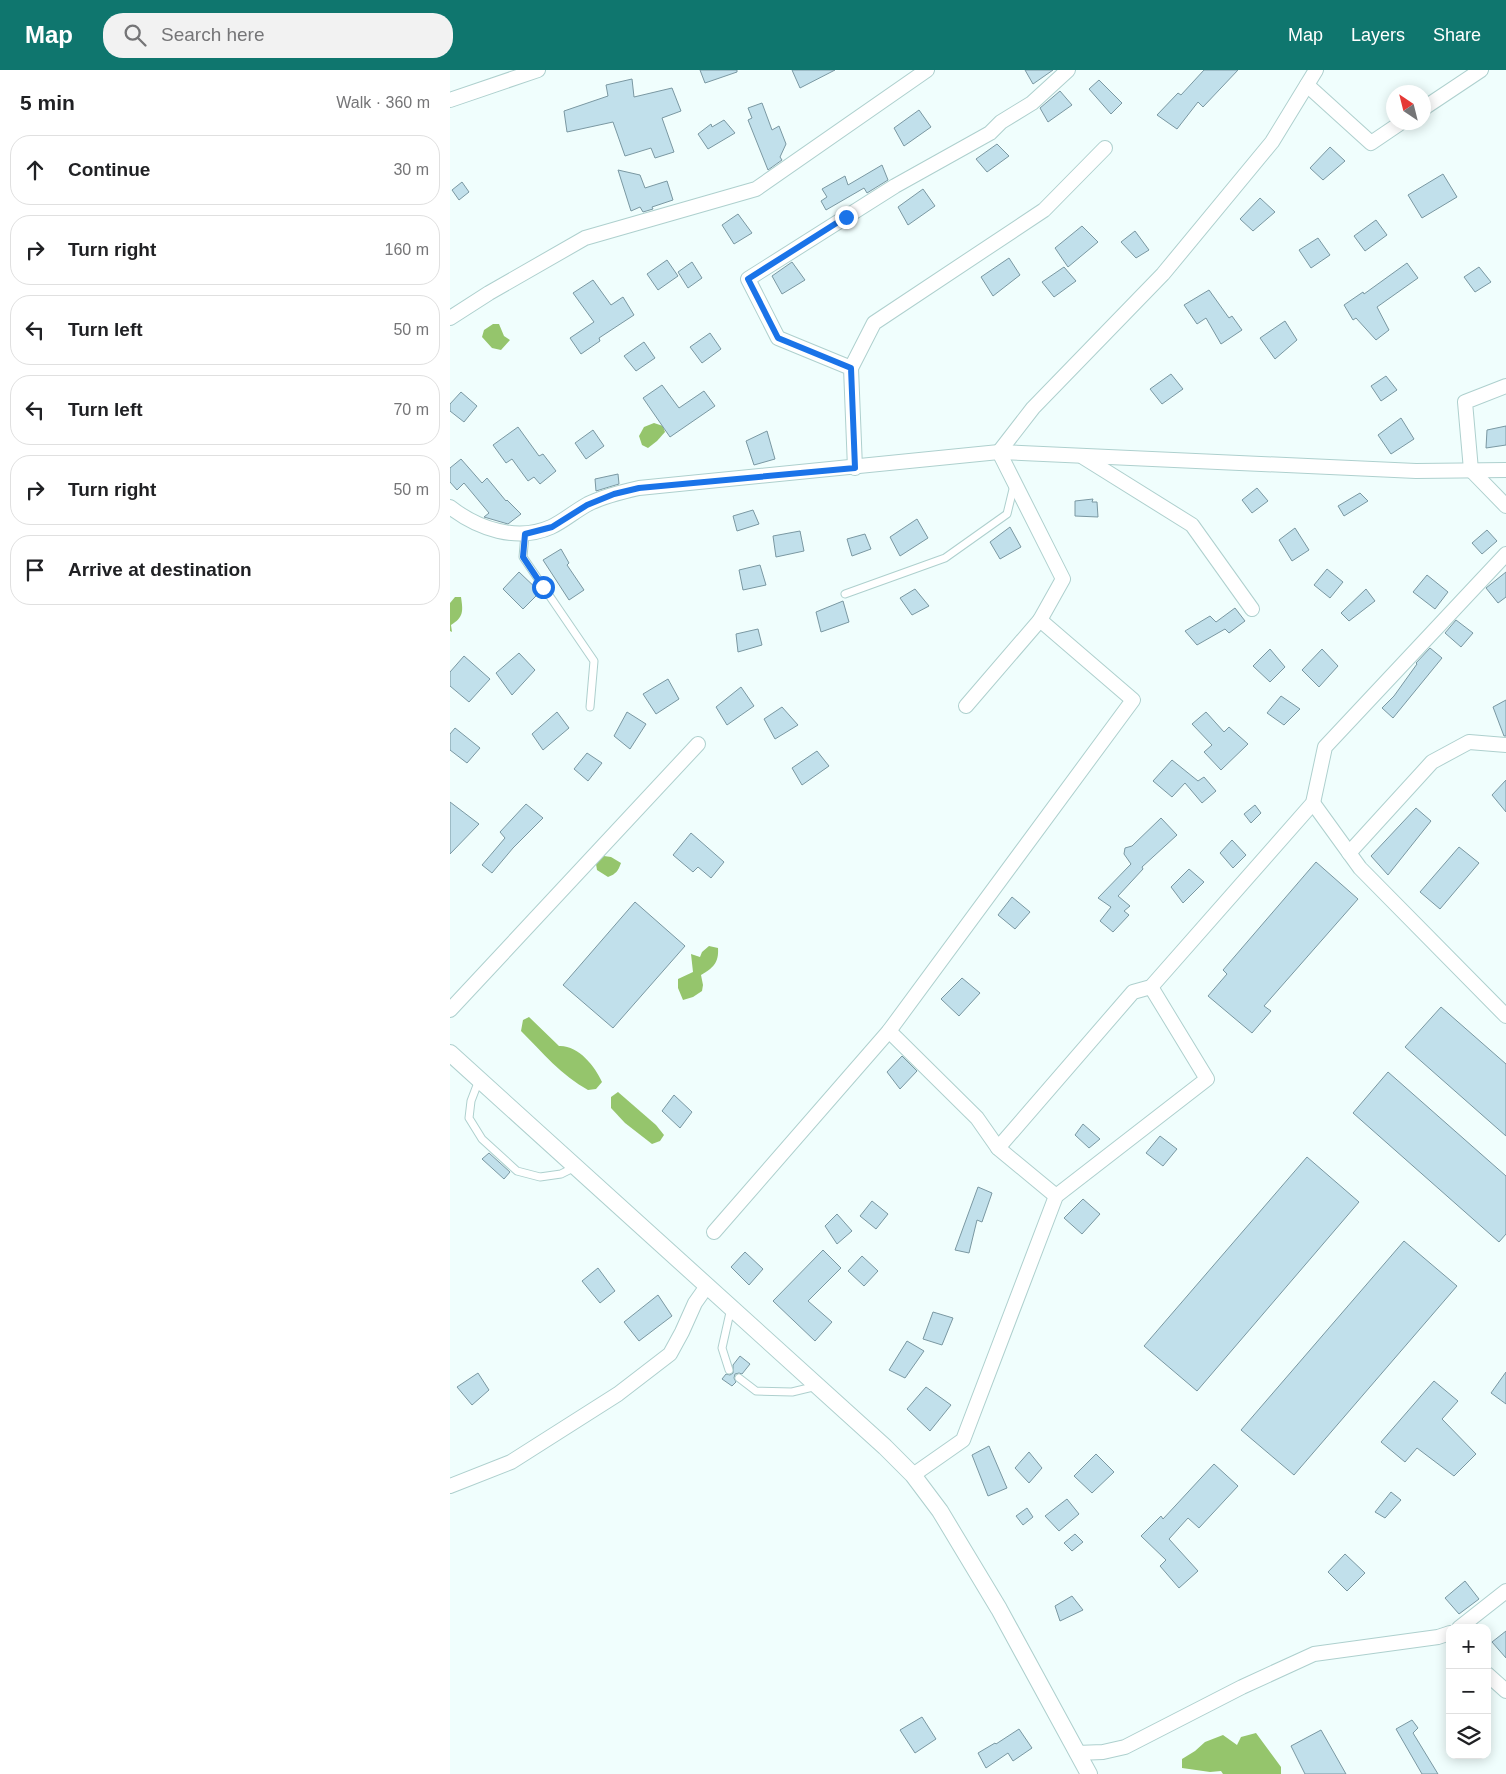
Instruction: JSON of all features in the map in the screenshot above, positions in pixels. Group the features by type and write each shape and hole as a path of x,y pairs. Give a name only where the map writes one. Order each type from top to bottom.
{"street":[{"path":"450,100 538,70"},
{"path":"450,318 489,293 585,238 756,189 927,70"},
{"path":"851,368 778,338 748,279 895,186 990,132 1001,122 1032,103 1068,70"},
{"path":"999,452 1033,408 1163,274 1272,142 1316,70"},
{"path":"1431,103 1481,70"},
{"path":"1307,85 1371,143 1390,130"},
{"path":"855,468 851,368 874,323 1044,210 1105,148"},
{"path":"1506,386 1465,402 1471,470 1506,506"},
{"path":"966,706 1040,620 1063,579 999,452"},
{"path":"450,507 459,514 496,531 525,534 552,527 587,505 614,494 631,490 999,452 1416,471 1506,470"},
{"path":"1082,456 1192,525 1252,609"},
{"path":"998,1148 1133,992 1151,987 1314,803 1325,747 1506,554"},
{"path":"714,1232 889,1031 1133,700 1040,620"},
{"path":"1349,853 1432,762 1469,742 1506,746"},
{"path":"450,1010 698,744"},
{"path":"1314,803 1360,868 1506,1016"},
{"path":"913,1475 963,1440 1056,1196 1207,1079 1151,987"},
{"path":"889,1031 977,1118 998,1148 1056,1196"},
{"path":"450,1053 885,1447 913,1475 940,1511 999,1609 1090,1774"},
{"path":"450,1486 510,1462 618,1394 670,1354 695,1303 707,1286"},
{"path":"1465,1624 1506,1591"},
{"path":"1077,1753 1103,1752 1125,1746 1242,1687 1314,1654 1446,1638"},
{"path":"1491,1678 1506,1691"}],"lane":[{"path":"845,594 944,558 1007,514 1014,483 999,452"},
{"path":"525,534 523,557 594,661 590,707"},
{"path":"479,1080 471,1100 469,1118 482,1139 517,1171 540,1177 561,1174 575,1167"},
{"path":"729,1370 722,1348 731,1308"},
{"path":"739,1378 756,1391 792,1392 818,1386"}],"green space":[{"path":"493,324 499,324 504,336 510,340 501,350 492,348 482,337 484,330"},
{"path":"654,423 663,426 665,432 648,448 642,445 639,436 644,427"},
{"path":"455,597 461,597 462,613 451,625 452,632 450,631 450,603"},
{"path":"604,856 611,857 621,863 616,872 608,877 597,870 596,864"},
{"path":"709,946 718,948 717,958 712,967 701,975 702,991 693,997 683,1000 678,988 678,979 693,972 691,954 700,957 702,952"},
{"path":"529,1017 559,1046 573,1049 590,1063 602,1082 596,1089 588,1090 570,1078 521,1031 523,1020"},
{"path":"618,1092 656,1125 664,1135 660,1141 652,1144 625,1123 611,1108 611,1097"},
{"path":"1256,1733 1281,1767 1281,1774 1223,1774 1221,1771 1210,1772 1182,1768 1182,1759 1205,1742 1223,1735 1237,1745 1241,1737"}],"building":[{"path":"700,70 737,70 737,72 705,83"},
{"path":"792,70 835,70 800,88"},
{"path":"1025,70 1053,70 1033,84"},
{"path":"1204,70 1238,70 1203,107 1198,102 1177,129 1157,115 1178,93 1181,95"},
{"path":"632,79 634,97 672,88 681,111 662,118 674,152 655,158 651,148 625,156 613,122 567,132 564,111 608,96 606,85"},
{"path":"1099,80 1122,103 1111,114 1089,89"},
{"path":"1060,91 1072,105 1048,122 1040,108"},
{"path":"762,103 772,130 779,126 786,144 780,157 782,160 768,170 748,120 752,118 748,108"},
{"path":"919,110 931,127 904,146 894,128"},
{"path":"724,120 735,133 708,149 698,134 711,124 712,127"},
{"path":"997,144 1009,156 987,172 976,159"},
{"path":"1330,147 1345,161 1323,180 1310,168"},
{"path":"882,165 888,180 867,193 864,188 826,210 821,201 827,197 822,189 845,176 848,185"},
{"path":"618,170 640,175 645,188 667,181 673,200 643,212 640,207 631,211"},
{"path":"1443,174 1457,197 1422,218 1408,195"},
{"path":"462,182 469,192 459,200 452,190"},
{"path":"923,189 935,206 908,225 898,207"},
{"path":"1260,198 1275,212 1253,231 1240,219"},
{"path":"738,214 752,233 734,244 722,225"},
{"path":"1376,220 1387,235 1365,251 1354,236"},
{"path":"1082,226 1098,242 1068,267 1055,248"},
{"path":"1135,231 1149,250 1136,258 1121,242"},
{"path":"1318,238 1330,255 1311,268 1299,250"},
{"path":"1009,258 1020,275 993,296 981,277"},
{"path":"667,260 678,276 658,290 647,274"},
{"path":"692,262 702,278 688,288 678,272"},
{"path":"792,262 805,280 782,294 772,276"},
{"path":"1407,263 1418,278 1377,307 1389,330 1376,340 1356,318 1353,320 1344,305 1363,292 1364,294"},
{"path":"1064,267 1076,281 1054,297 1042,282"},
{"path":"1479,267 1491,282 1475,292 1464,277"},
{"path":"593,280 611,305 623,297 634,315 599,338 600,341 581,354 570,338 594,322 573,293"},
{"path":"1209,290 1229,318 1232,316 1242,330 1221,344 1206,318 1197,324 1184,305"},
{"path":"1285,321 1297,340 1275,359 1260,338"},
{"path":"710,333 721,349 702,363 690,347"},
{"path":"644,342 655,358 636,371 624,356"},
{"path":"1171,374 1183,389 1162,404 1150,389"},
{"path":"1386,376 1397,390 1381,401 1371,386"},
{"path":"662,385 679,408 704,391 715,406 670,437 643,398"},
{"path":"461,392 477,406 464,422 450,411 450,404"},
{"path":"1401,418 1414,439 1391,454 1378,435"},
{"path":"1506,426 1506,445 1486,448 1487,430"},
{"path":"518,427 539,456 543,454 556,471 540,484 534,477 528,481 512,459 506,463 493,445"},
{"path":"593,430 604,446 586,459 575,443"},
{"path":"767,431 775,459 754,465 746,441"},
{"path":"461,459 482,483 487,478 506,501 521,514 508,524 484,517 489,513 464,483 457,490 450,482 450,468"},
{"path":"618,474 619,484 596,491 595,479"},
{"path":"1257,488 1268,501 1252,513 1242,500"},
{"path":"1360,493 1368,501 1344,516 1338,506"},
{"path":"1093,499 1092,502 1097,502 1098,517 1075,516 1075,501"},
{"path":"753,510 759,524 737,531 733,516"},
{"path":"917,519 928,538 900,556 890,537"},
{"path":"1010,527 1021,547 1000,559 990,542"},
{"path":"1295,528 1309,550 1292,561 1279,540"},
{"path":"1487,530 1497,541 1482,554 1472,543"},
{"path":"800,531 804,551 776,557 773,536"},
{"path":"865,534 871,549 852,556 847,539"},
{"path":"561,549 569,563 567,565 584,590 569,600 543,560"},
{"path":"760,565 766,585 743,590 739,570"},
{"path":"1327,569 1343,582 1330,598 1314,585"},
{"path":"519,572 540,592 523,609 503,589"},
{"path":"1506,572 1506,597 1498,603 1486,588"},
{"path":"1427,575 1448,592 1435,609 1413,592"},
{"path":"915,589 929,606 912,615 900,598"},
{"path":"1366,589 1375,601 1349,621 1341,613"},
{"path":"843,601 849,622 821,632 816,612"},
{"path":"1235,608 1245,621 1229,633 1225,629 1197,645 1185,631 1210,616 1216,622"},
{"path":"1456,620 1473,633 1461,647 1445,633"},
{"path":"758,629 762,645 738,652 736,634"},
{"path":"1430,648 1442,658 1393,718 1382,708 1394,696 1416,663"},
{"path":"1270,649 1285,667 1270,682 1253,666"},
{"path":"1322,649 1338,666 1319,687 1302,670"},
{"path":"519,653 535,670 512,695 496,673"},
{"path":"464,656 490,679 469,702 450,686 450,672"},
{"path":"668,679 679,699 656,714 643,694"},
{"path":"741,687 754,706 727,725 716,707"},
{"path":"1281,696 1300,709 1284,725 1267,713"},
{"path":"1506,700 1506,736 1504,736 1493,707"},
{"path":"782,707 798,725 775,739 764,719"},
{"path":"557,712 569,728 543,750 532,734"},
{"path":"627,712 646,724 630,749 614,736"},
{"path":"1206,712 1224,732 1229,727 1248,744 1221,770 1204,752 1212,745 1192,724"},
{"path":"455,728 480,748 467,763 450,750 450,734"},
{"path":"817,751 829,766 802,785 792,768"},
{"path":"587,753 602,763 588,781 574,769"},
{"path":"1172,760 1198,781 1204,777 1216,791 1202,803 1185,783 1172,797 1153,781"},
{"path":"1506,780 1506,812 1492,795"},
{"path":"450,802 479,824 450,854"},
{"path":"526,804 543,818 513,848 492,873 482,865 505,838 500,832"},
{"path":"1255,805 1261,813 1251,823 1244,814"},
{"path":"1416,808 1431,821 1388,875 1371,856"},
{"path":"1161,818 1177,835 1142,867 1143,869 1118,896 1130,906 1124,911 1129,915 1113,932 1100,921 1111,907 1098,898 1131,864 1124,854 1125,848 1132,846"},
{"path":"691,833 724,862 711,878 698,867 693,872 673,855"},
{"path":"1232,840 1246,855 1233,868 1220,853"},
{"path":"1459,847 1479,863 1440,909 1420,892"},
{"path":"1316,862 1358,899 1264,1006 1271,1011 1252,1033 1208,996 1227,974 1223,970"},
{"path":"1189,869 1204,882 1183,903 1171,887"},
{"path":"1012,897 1030,912 1015,929 998,915"},
{"path":"635,902 685,946 613,1028 563,985"},
{"path":"962,978 980,993 959,1016 941,999"},
{"path":"1441,1007 1506,1064 1506,1136 1405,1047"},
{"path":"902,1056 917,1071 900,1089 887,1072"},
{"path":"1388,1072 1506,1176 1506,1234 1499,1242 1353,1113"},
{"path":"674,1095 692,1112 680,1128 662,1111"},
{"path":"1083,1124 1100,1139 1089,1148 1075,1135"},
{"path":"1160,1136 1177,1149 1163,1166 1146,1153"},
{"path":"489,1153 510,1172 504,1179 482,1159"},
{"path":"1307,1157 1359,1202 1197,1391 1144,1346"},
{"path":"978,1187 992,1193 982,1222 977,1220 969,1253 955,1250"},
{"path":"1083,1199 1100,1214 1082,1234 1064,1218"},
{"path":"872,1201 888,1214 876,1229 860,1216"},
{"path":"837,1214 852,1231 837,1244 825,1226"},
{"path":"1404,1241 1457,1286 1294,1475 1241,1430"},
{"path":"823,1250 841,1268 808,1301 832,1322 815,1341 773,1301"},
{"path":"745,1252 763,1269 749,1285 731,1267"},
{"path":"862,1256 878,1271 864,1286 848,1271"},
{"path":"598,1268 615,1291 600,1303 582,1281"},
{"path":"658,1295 672,1316 639,1341 624,1322"},
{"path":"933,1312 953,1318 942,1345 923,1339"},
{"path":"907,1341 924,1351 905,1378 889,1370"},
{"path":"740,1356 750,1364 742,1374 735,1374 736,1382 732,1386 722,1379 726,1374 730,1375 733,1373 733,1365"},
{"path":"1506,1372 1506,1404 1491,1393"},
{"path":"478,1373 489,1390 472,1405 457,1387"},
{"path":"1434,1381 1458,1401 1442,1419 1476,1454 1454,1476 1417,1448 1405,1462 1381,1442"},
{"path":"926,1387 951,1405 930,1431 907,1409"},
{"path":"989,1446 1007,1488 988,1496 972,1455"},
{"path":"1029,1452 1042,1468 1029,1483 1015,1468"},
{"path":"1096,1454 1114,1472 1092,1493 1074,1476"},
{"path":"1214,1464 1238,1486 1199,1528 1188,1518 1169,1539 1198,1571 1179,1588 1160,1566 1166,1560 1141,1536 1161,1516 1163,1519"},
{"path":"1391,1492 1401,1500 1385,1518 1375,1512"},
{"path":"1067,1499 1079,1514 1059,1531 1045,1516"},
{"path":"1027,1508 1033,1517 1023,1525 1016,1516"},
{"path":"1075,1534 1083,1542 1072,1551 1064,1543"},
{"path":"1345,1554 1365,1573 1347,1591 1328,1572"},
{"path":"1465,1581 1479,1599 1459,1614 1445,1598"},
{"path":"1072,1596 1083,1610 1060,1621 1055,1606"},
{"path":"1506,1631 1506,1658 1492,1642"},
{"path":"922,1717 936,1739 915,1753 900,1730"},
{"path":"1412,1720 1418,1728 1413,1733 1438,1774 1422,1774 1396,1729"},
{"path":"1019,1729 1032,1748 1013,1761 1008,1753 986,1768 978,1753"},
{"path":"1321,1730 1346,1774 1305,1774 1291,1746"}],"route":[{"path":"543,587 523,557 525,534 552,527 587,505 614,494 639,488 855,468 851,368 778,338 748,279 846,217"}]}
